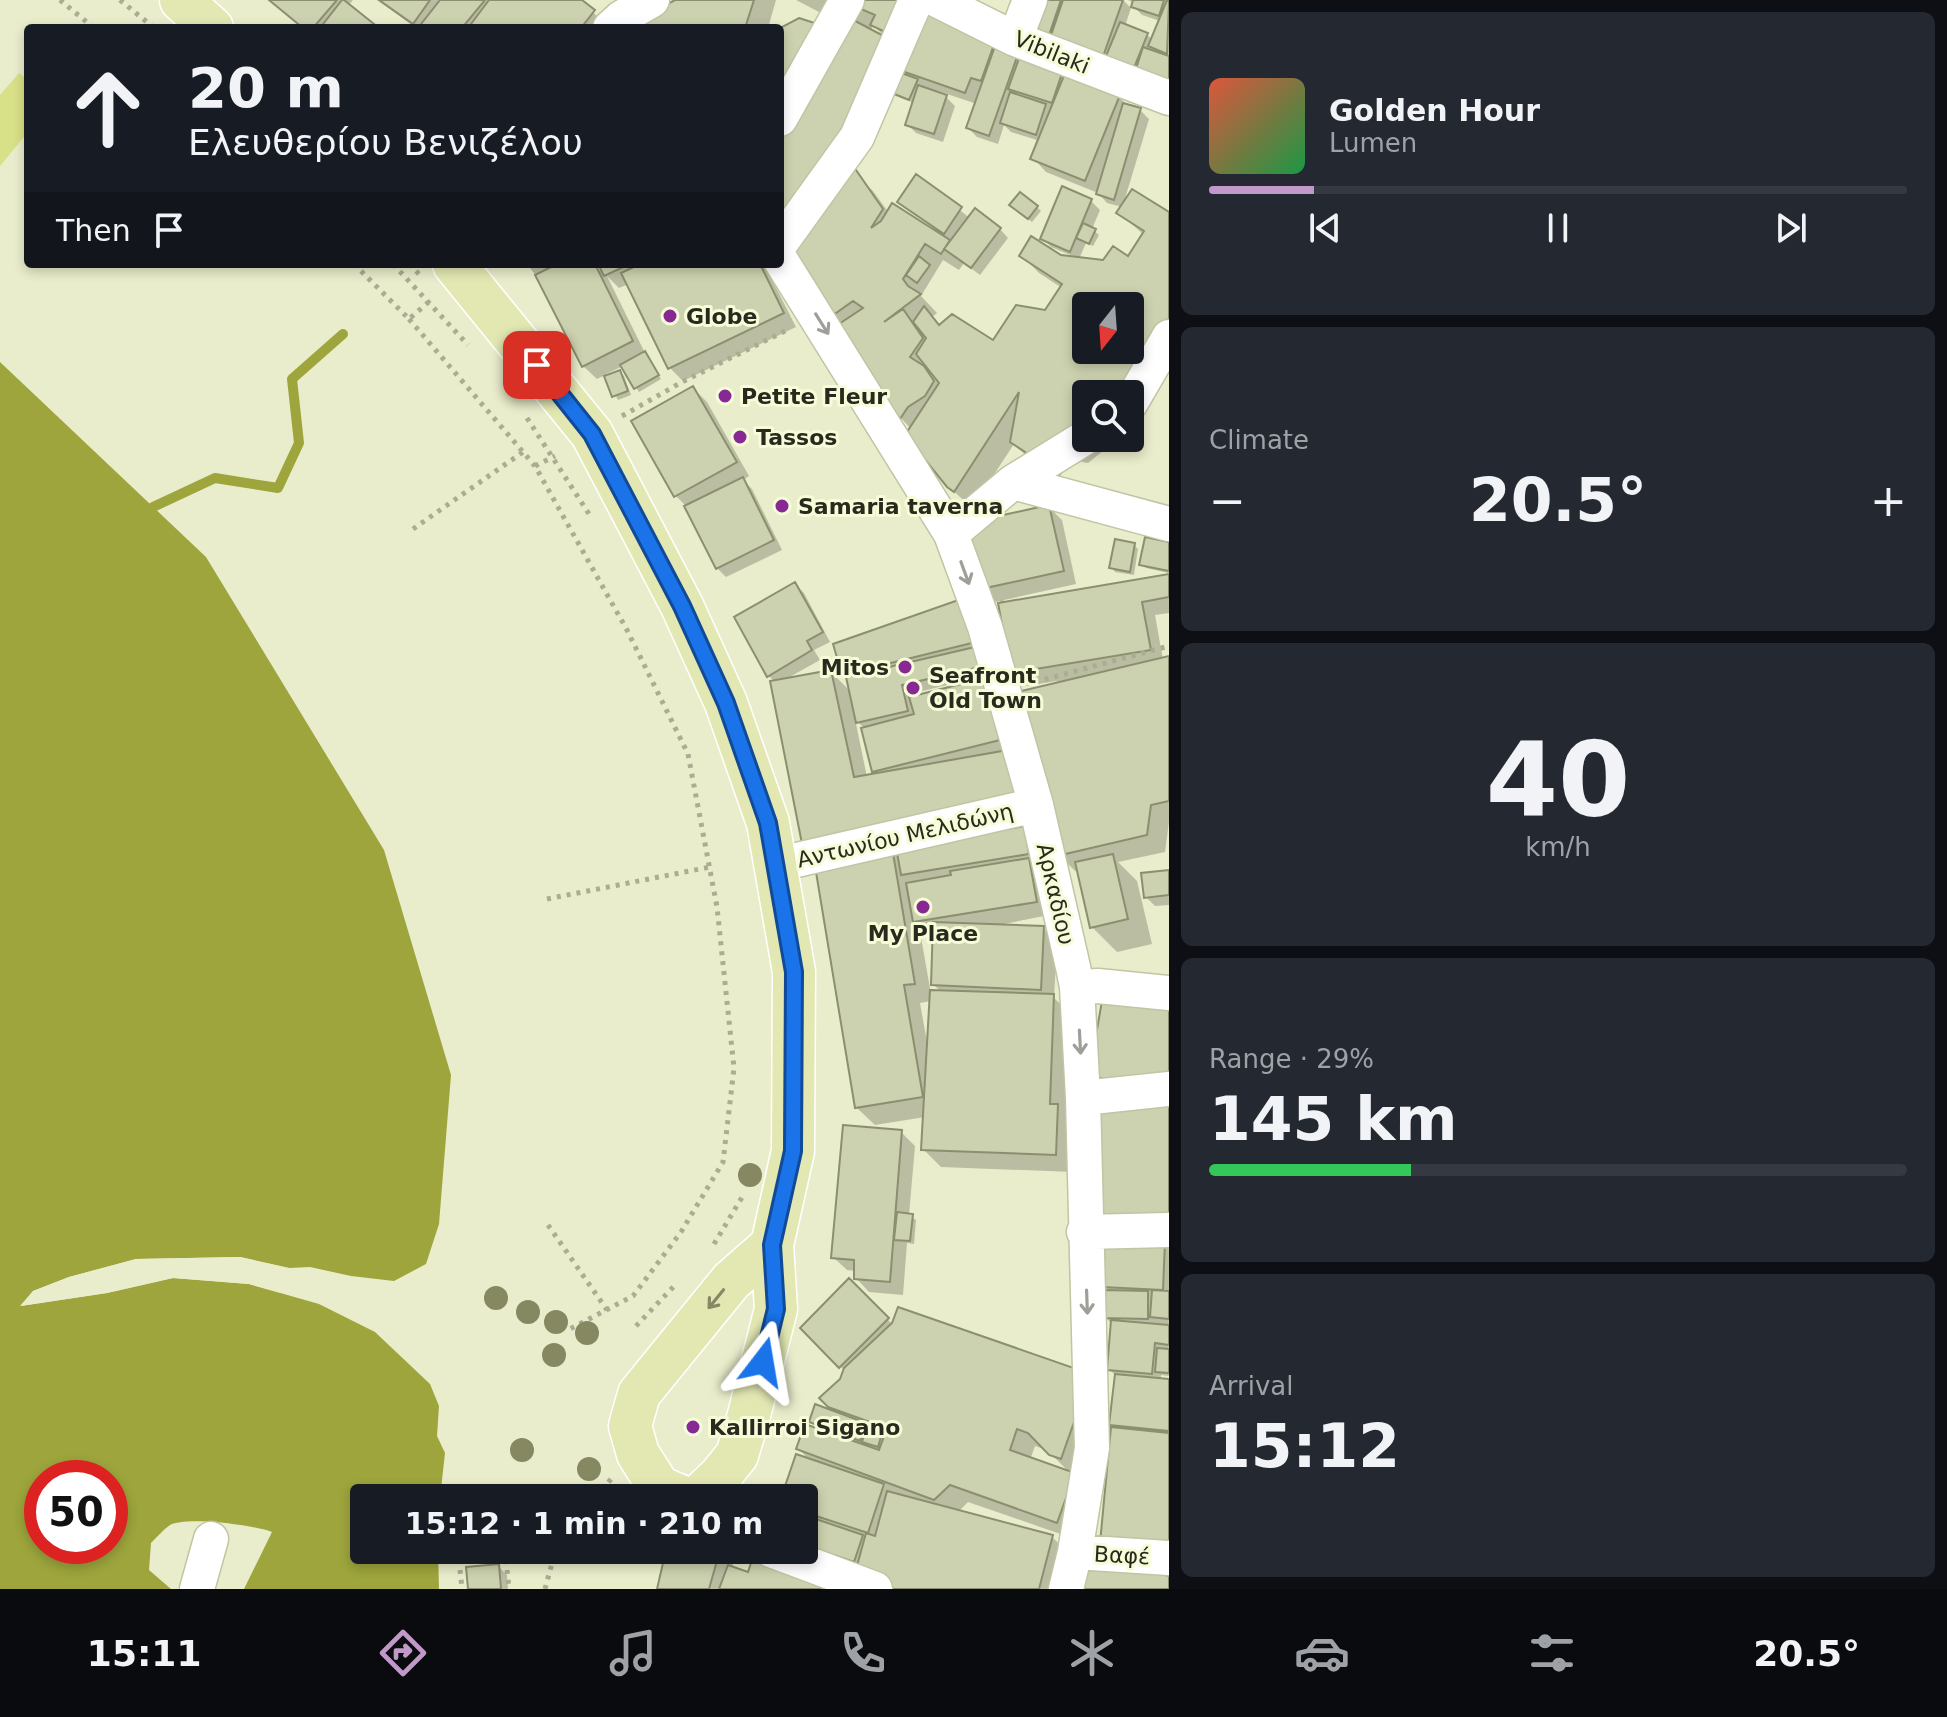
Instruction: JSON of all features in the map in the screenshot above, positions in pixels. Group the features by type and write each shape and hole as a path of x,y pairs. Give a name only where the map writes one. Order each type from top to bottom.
{"main road":[{"path":"181,0 208,24"},
{"path":"441,280 592,434 682,606 726,703 768,823 794,972 793,1151 772,1245 776,1309 737,1455 712,1484"},
{"path":"657,1484 638,1454 630,1426 639,1394 731,1281 772,1245"}],"street":[{"path":"615,19 652,0"},
{"path":"784,112 847,0"},
{"path":"784,238 857,137 916,0"},
{"name":"Vibilaki","path":"937,0 1015,39 1169,98"},
{"path":"1015,39 1030,0"},
{"name":"Αρκαδίου","path":"784,265 951,534 985,627 1036,805 1077,987 1092,1448 1066,1589"},
{"path":"1144,380 1169,337"},
{"path":"951,534 1013,482 1072,446"},
{"path":"1013,482 1169,524"},
{"name":"Αντωνίου Μελιδώνη","path":"775,865 1036,805"},
{"path":"1077,987 1169,993"},
{"path":"1083,1098 1169,1089"},
{"path":"1084,1232 1169,1230"},
{"path":"197,1589 211,1539"},
{"name":"Βαφέ","path":"1075,1552 1169,1558"},
{"path":"808,1564 875,1589"}],"path":[{"path":"60,0 89,24"},
{"path":"120,0 149,24"},
{"path":"358,268 409,319 535,466 627,630 688,754 717,907 734,1068 723,1162 681,1232 633,1296 566,1331"},
{"path":"397,268 471,349"},
{"path":"409,319 441,280 417,268"},
{"path":"535,466 682,382 817,316"},
{"path":"521,409 594,523"},
{"path":"413,529 523,452"},
{"path":"1002,690 1169,646"},
{"path":"547,899 710,867"},
{"path":"712,1247 751,1182"},
{"path":"548,1225 607,1310"},
{"path":"636,1326 680,1281"},
{"path":"459,1564 462,1589"},
{"path":"506,1564 509,1589"},
{"path":"545,1589 552,1564"}],"shaded area":[{"path":"19,73 24,77 24,137 0,166 0,95"},
{"path":"0,362 206,557 384,850 451,1075 439,1224 426,1264 394,1281 310,1267 289,1268 240,1257 136,1259 69,1277 33,1291 21,1306 107,1293 173,1278 249,1284 319,1304 375,1332 430,1384 439,1406 437,1436 445,1453 442,1484 350,1484 350,1564 438,1564 439,1589 244,1589 272,1532 236,1524 190,1521 170,1525 151,1543 149,1570 171,1589 0,1589"}],"pier":[{"path":"240,1257 289,1268 284,1271 240,1261 136,1263 70,1281 36,1294 30,1300 106,1289 173,1274 250,1280 280,1289 281,1293 249,1284 173,1278 107,1293 20,1306 33,1291 69,1277 136,1259"}],"building":[{"path":"269,0 337,0 316,24 298,24"},
{"path":"344,0 374,24 323,24"},
{"path":"379,0 430,0 413,24"},
{"path":"440,0 485,0 465,24 421,24"},
{"path":"489,0 582,0 595,10 584,24 471,24"},
{"path":"675,0 754,0 746,24 634,22"},
{"path":"857,0 907,0 892,35 870,25 875,15 854,6"},
{"path":"1027,0 1061,0 1046,44 1016,34"},
{"path":"1063,0 1123,0 1100,65 1047,47"},
{"path":"1133,0 1164,0 1159,16 1131,7"},
{"path":"1169,1 1167,54 1148,46"},
{"path":"921,8 997,36 981,81 971,78 965,93 899,70"},
{"path":"844,15 895,42 784,224 784,124"},
{"path":"799,18 824,26 784,111 784,26"},
{"path":"1120,22 1148,33 1129,80 1101,68"},
{"path":"995,46 1018,54 989,136 966,128"},
{"path":"1143,47 1169,56 1169,97 1131,84"},
{"path":"1021,53 1064,67 1052,103 1008,89"},
{"path":"896,71 918,79 909,100 887,91"},
{"path":"1065,73 1120,95 1085,181 1030,159"},
{"path":"918,85 947,95 934,134 905,125"},
{"path":"1010,92 1046,104 1036,135 1000,123"},
{"path":"1123,103 1141,108 1114,200 1096,194"},
{"path":"846,164 856,170 883,209 871,228 881,221 892,203 950,240 941,254 925,244 903,279 921,294 884,322 903,309 923,338 910,357 924,366 934,381 925,396 908,407 900,419 836,326 863,308 853,301 829,318 788,256"},
{"path":"916,174 962,207 944,234 897,202"},
{"path":"1062,186 1092,199 1070,252 1040,239"},
{"path":"1132,189 1169,212 1169,318 1144,357 1144,292 1072,292 1072,364 1139,364 1129,380 1072,380 1072,442 1040,462 1010,442 1019,392 954,492 947,487 905,435 939,383 916,354 926,338 913,322 924,306 939,325 952,314 993,340 1016,305 1045,310 1062,284 1019,256 1031,236 1061,255 1103,260 1113,246 1128,256 1144,231 1116,213"},
{"path":"1020,192 1038,206 1028,219 1009,205"},
{"path":"975,208 1001,228 971,268 944,249"},
{"path":"1083,223 1096,229 1089,244 1076,238"},
{"path":"919,256 930,265 917,283 906,275"},
{"path":"549,268 597,268 633,341 582,367 535,275"},
{"path":"600,268 621,268 604,276"},
{"path":"632,268 762,268 784,313 668,369 621,273"},
{"path":"645,351 659,375 634,389 620,365"},
{"path":"620,370 628,391 612,397 604,376"},
{"path":"693,386 737,462 674,497 631,421"},
{"path":"743,477 774,540 716,569 684,506"},
{"path":"1049,505 1064,571 981,589 966,523"},
{"path":"1145,537 1169,542 1169,571 1139,565"},
{"path":"1115,539 1135,543 1130,572 1109,568"},
{"path":"1169,574 1169,597 1142,602 1151,650 1011,673 998,603"},
{"path":"795,582 823,632 807,641 812,650 767,677 734,617"},
{"name":"Seafront Old Town","path":"964,598 976,642 842,675 833,644"},
{"path":"975,647 980,667 902,685 908,711 856,723 846,677"},
{"path":"1169,656 1169,801 1151,805 1147,835 1061,855 1017,692"},
{"path":"831,670 854,777 1008,750 1020,815 804,854 770,681"},
{"path":"985,678 1000,740 872,772 861,728 914,714 909,697"},
{"path":"1025,826 1029,854 901,875 896,847"},
{"path":"893,853 915,984 904,985 923,1097 855,1108 815,866"},
{"path":"1113,854 1128,919 1090,928 1075,862"},
{"path":"1029,858 1037,902 913,922 906,883 951,875 950,871"},
{"path":"1169,870 1169,895 1144,898 1141,873"},
{"path":"933,922 1044,926 1041,990 931,985"},
{"path":"930,990 1054,994 1050,1104 1058,1104 1056,1155 921,1150"},
{"path":"1103,995 1169,1007 1169,1091 1089,1076"},
{"path":"1090,1100 1169,1100 1169,1223 1093,1223"},
{"path":"843,1125 902,1130 890,1282 854,1279 854,1260 831,1258"},
{"path":"897,1212 913,1214 910,1241 894,1240"},
{"path":"1104,1240 1165,1241 1163,1290 1102,1287"},
{"path":"849,1278 889,1318 839,1368 800,1328"},
{"path":"1104,1290 1148,1291 1148,1319 1103,1318"},
{"path":"1152,1290 1169,1291 1169,1319 1150,1317"},
{"path":"898,1307 1091,1374 1061,1459 1049,1455 1028,1433 1017,1429 1010,1450 1075,1473 1057,1523 950,1485 934,1500 796,1449 805,1424 879,1450 887,1428 828,1407 819,1398 840,1379 844,1368 892,1323"},
{"path":"1111,1320 1169,1325 1169,1345 1155,1343 1152,1374 1107,1370"},
{"path":"1157,1348 1169,1349 1169,1373 1155,1372"},
{"path":"1115,1374 1169,1379 1169,1431 1109,1425"},
{"path":"815,1404 866,1423 860,1441 809,1422"},
{"path":"867,1425 883,1430 878,1447 862,1442"},
{"path":"1111,1427 1169,1433 1169,1550 1100,1543"},
{"path":"796,1454 884,1484 868,1533 818,1517 818,1484 786,1484"},
{"path":"887,1491 1053,1535 1039,1589 871,1589 852,1584 866,1533 875,1536"},
{"path":"818,1520 863,1535 854,1562 818,1550"},
{"path":"1087,1553 1169,1576 1169,1589 1077,1589"},
{"path":"499,1564 501,1589 468,1589 466,1567"},
{"path":"663,1564 716,1564 709,1589 657,1589"},
{"path":"751,1564 772,1564 840,1589 719,1589 728,1565 748,1572"}],"waterway":[{"path":"153,507 215,478 278,488 299,443 292,379 343,334"}],"place":[{"name":"Globe","path":"670,316"},
{"name":"Petite Fleur","path":"725,396"},
{"name":"Tassos","path":"740,437"},
{"name":"Samaria taverna","path":"782,506"},
{"name":"Mitos","path":"905,667"},
{"name":"Seafront Old Town","path":"913,688"},
{"name":"My Place","path":"923,907"},
{"name":"Kallirroi Sigano","path":"693,1427"}],"route":[{"path":"537,365 592,434 682,606 726,703 768,823 794,972 793,1151 772,1245 776,1309 763,1362"}]}
